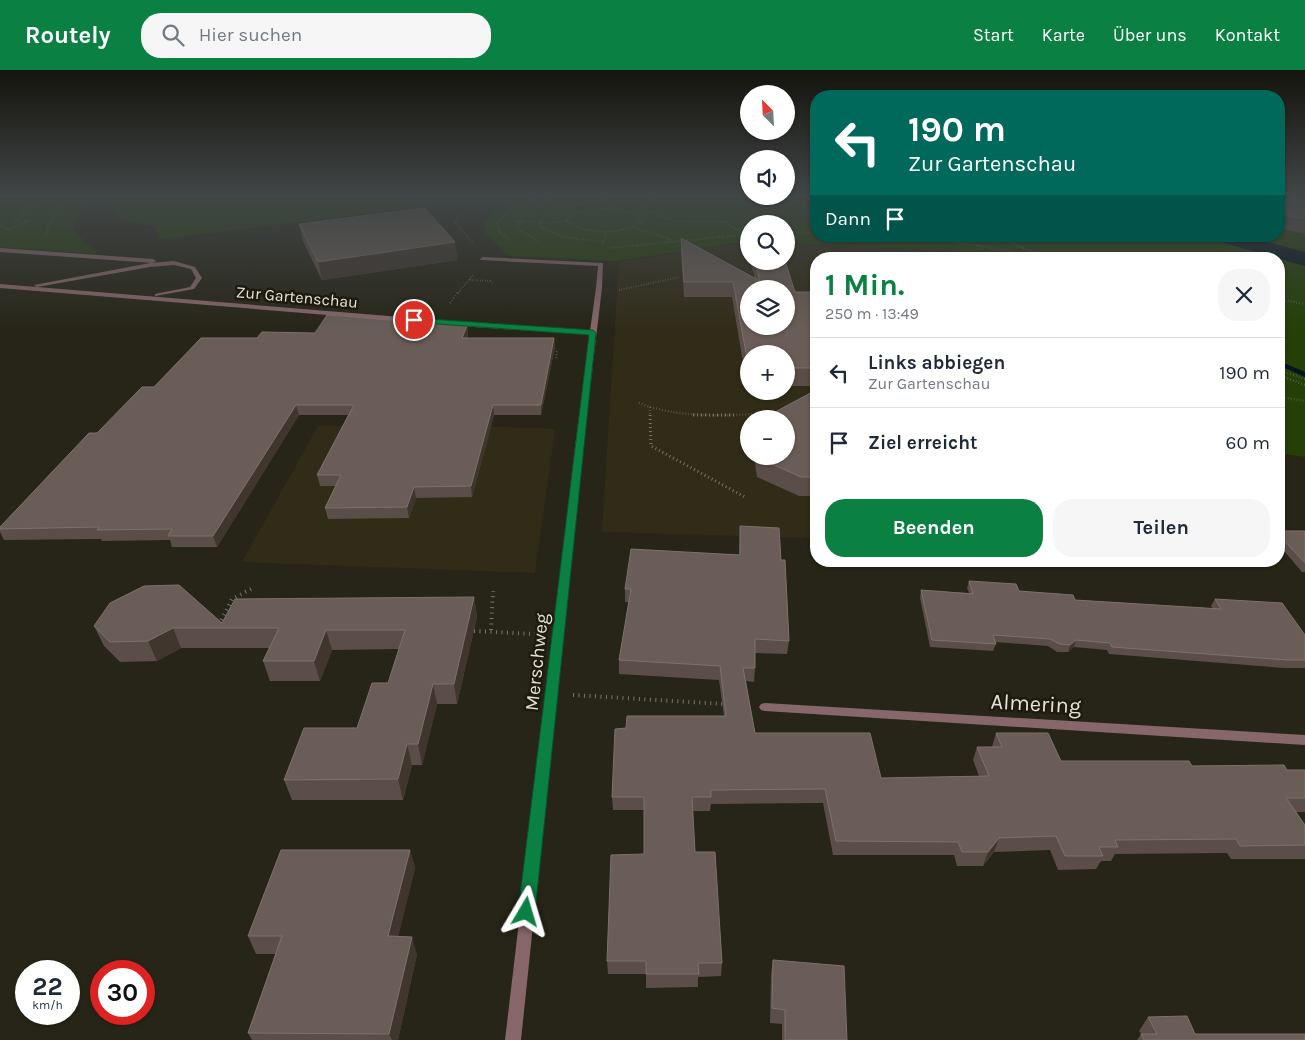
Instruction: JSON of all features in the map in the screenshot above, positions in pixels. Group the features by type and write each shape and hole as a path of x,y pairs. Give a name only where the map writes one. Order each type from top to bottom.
{"street":[{"path":"0,250 174,263 193,268 198,278 192,288 146,298"},
{"name":"Merschweg","path":"483,259 600,264 599,289 513,1040"},
{"path":"22,288 174,263"},
{"name":"Zur Gartenschau","path":"0,286 433,322 593,333"},
{"name":"Almering","path":"766,708 1305,740"}],"path":[{"path":"30,252 42,241"},
{"path":"433,322 470,280 483,259 471,241"},
{"path":"596,241 603,242 601,250"},
{"path":"610,248 671,241"},
{"path":"962,242 1008,252"},
{"path":"1010,242 1032,252"},
{"path":"599,289 622,290 680,277"},
{"path":"470,280 490,281 492,283"},
{"path":"1285,300 1305,304"},
{"path":"1285,372 1305,379"},
{"path":"1285,377 1305,385"},
{"path":"1298,382 1305,379"},
{"path":"1285,398 1305,401"},
{"path":"639,403 664,411 698,414 740,413"},
{"path":"650,407 651,446 744,497"},
{"path":"215,634 232,599 255,587"},
{"path":"492,630 493,590"},
{"path":"474,631 492,630 558,635"},
{"path":"553,694 612,696 766,708"}],"shaded area":[{"path":"740,243 740,270 795,270 795,243 955,252 810,252 810,538 602,532 619,262"},
{"path":"456,425 555,429 535,573 242,562 318,426"}],"green space":[{"path":"0,241 84,241 98,254 0,247"},
{"path":"494,241 740,241 618,261 509,256"},
{"path":"795,241 1221,242 1256,252 957,252 795,243"},
{"path":"1305,241 1305,252 1267,242"},
{"path":"1285,260 1305,266 1305,457 1285,454"}],"water":[{"path":"1221,242 1267,242 1305,252 1305,266 1285,260 1285,252 1256,252"}],"building":[{"path":"308,241 455,242 318,262"},
{"path":"681,241 687,241 758,280 740,280 740,320 733,282 684,282"},
{"path":"757,270 788,270 791,280 760,280"},
{"path":"795,292 810,292 810,368 795,368 795,345 745,345 743,335 795,335"},
{"path":"327,315 467,326 462,338 554,338 541,405 493,405 471,486 414,487 407,507 325,508 341,475 317,475 354,405 296,405 213,536 168,536 172,529 97,530 99,527 0,529 89,433 97,433 142,387 154,387 201,338 257,338 262,332 315,333"},
{"path":"810,393 810,477 801,477 774,465 795,465 795,410 779,410"},
{"path":"740,526 779,528 781,560 785,560 789,641 755,639 755,668 743,668 755,733 870,733 881,778 989,776 977,747 1002,747 996,733 1048,733 1061,761 1189,761 1192,766 1284,765 1287,770 1305,770 1305,798 1286,798 1305,825 1305,845 1240,846 1236,839 1115,840 1118,847 1099,847 1103,856 1065,856 1056,836 999,838 988,852 962,852 958,842 836,841 825,789 711,790 711,797 692,797 695,852 715,852 722,963 698,963 699,974 646,974 646,961 607,961 611,855 644,854 644,797 612,797 615,729 626,728 627,716 726,716 720,666 619,660 631,589 625,589 631,549 740,555"},
{"path":"1285,531 1305,531 1305,563 1285,541"},
{"path":"969,581 1016,584 1019,591 1073,595 1075,600 1221,609 1215,599 1282,603 1305,635 1305,660 1112,647 1110,643 1076,640 1070,645 1060,644 1050,639 993,635 996,644 932,640 921,590 973,594"},
{"path":"179,585 222,623 235,599 474,597 454,684 433,684 418,744 407,744 398,779 284,780 304,728 357,728 372,683 388,683 405,630 326,630 314,661 263,661 279,628 173,628 148,641 110,642 94,626 110,603 144,586"},
{"path":"281,850 410,850 388,936 412,937 389,1034 248,1033 282,936 248,936"},
{"path":"773,960 844,966 847,1040 785,1040 785,1010 772,1008"},
{"path":"1187,1016 1195,1034 1305,1034 1305,1040 1144,1040 1141,1034 1157,1034 1148,1017"}],"waterway":[{"path":"1285,366 1305,375"}],"route":[{"path":"414,320 593,333 563,590 553,694 526,912"}]}
